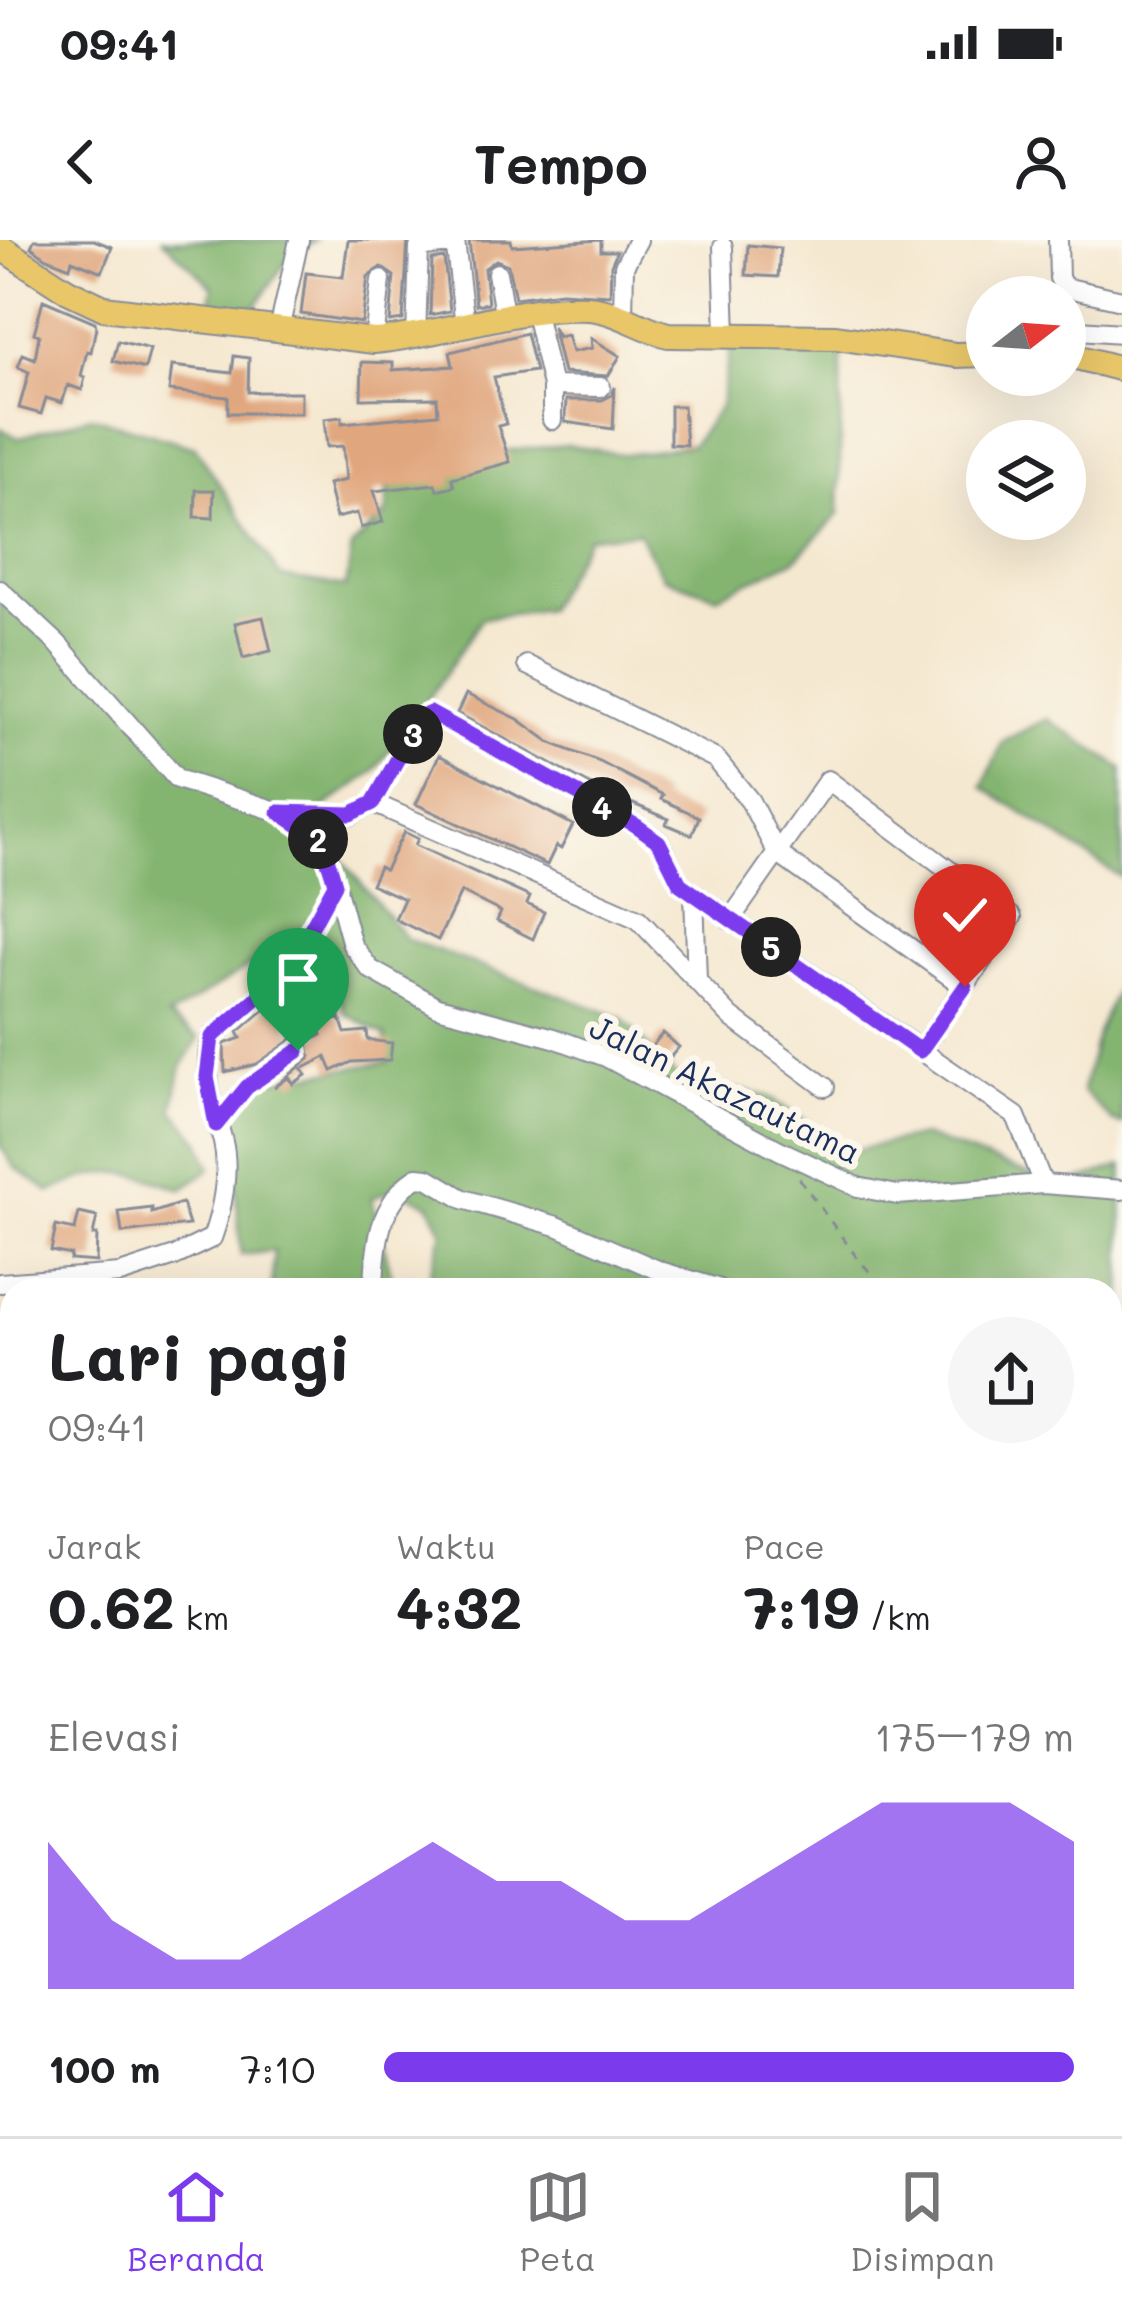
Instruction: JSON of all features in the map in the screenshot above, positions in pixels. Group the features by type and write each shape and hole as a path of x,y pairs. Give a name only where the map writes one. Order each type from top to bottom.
{"main road":[{"path":"0,247 104,308 279,330 374,340 416,338 585,308 623,316 668,335 836,337 966,355"},
{"path":"1086,360 1122,369"}],"street":[{"path":"279,330 299,240"},
{"path":"623,316 624,266 638,240"},
{"path":"1058,240 1059,278 1064,286 1122,300"},
{"path":"416,338 418,248 455,242 465,326"},
{"path":"723,247 726,334"},
{"path":"497,273 505,319"},
{"path":"374,340 381,280"},
{"path":"535,314 552,386 552,420"},
{"path":"1086,330 1122,332"},
{"path":"552,386 601,387"},
{"name":"Jalan Akazautama","path":"0,590 57,643 177,779 279,812 314,834 326,849 352,945 370,969 438,1007 554,1037 606,1057 858,1187 897,1196 1043,1184 1122,1190"},
{"path":"527,664 716,759 750,801 777,853 965,987"},
{"path":"279,812 351,814 373,803 421,717 430,713 648,834 659,842 680,884 1016,1116 1043,1184"},
{"path":"730,920 828,780 1012,917 920,1051"},
{"path":"373,803 638,919 731,1017 825,1087"},
{"path":"60,1278 120,1274 212,1238 220,1214 224,1154 207,1077 212,1037 287,972 335,884"},
{"path":"694,894 697,981"},
{"path":"216,1125 247,1087 298,1051"},
{"path":"375,1278 380,1223 396,1196 417,1177 428,1178 463,1199 557,1226 684,1278"}],"path":[{"path":"779,1150 875,1278"}],"green space":[{"path":"163,240 315,240 286,262 256,306 206,320 213,287"},
{"path":"842,345 839,514 796,559 717,596 663,577 638,532 588,537 546,609 482,618 374,771 309,819 406,939 622,1018 677,1077 767,1096 851,1151 922,1136 1061,1186 1122,1166 1122,1278 431,1278 443,1232 430,1205 396,1188 372,1198 392,1278 273,1278 274,1251 241,1255 234,1104 262,1082 388,1062 385,1036 345,1013 334,982 273,951 168,1017 199,1038 182,1066 173,1109 200,1141 211,1168 182,1189 116,1173 50,1192 14,1167 0,1145 0,428 18,438 91,416 195,447 281,577 346,587 352,547 387,513 388,490 480,453 568,445 626,455 692,445 720,407 731,347"},
{"path":"1047,719 1122,768 1122,878 983,787 1003,741"},
{"path":"1122,975 1122,1124 1113,1122 1082,1091 1098,1031"}],"building":[{"path":"34,240 94,240 112,247 102,272 72,260 70,267 47,258 31,247"},
{"path":"348,240 408,240 403,320 390,322 394,276 381,267 368,277 362,323 301,314 306,273 343,277"},
{"path":"469,240 511,240 512,246 601,240 601,251 617,251 611,265 610,295 561,292 515,298 508,265 496,260 484,269 488,303 476,305"},
{"path":"748,245 780,248 778,277 746,275"},
{"path":"444,258 450,311 430,315 432,260"},
{"path":"43,300 95,322 96,327 81,376 85,377 82,390 68,385 62,403 46,398 41,414 19,408 29,372 18,367 23,354 35,359 39,335 34,333"},
{"path":"552,326 558,337 567,335 572,352 592,348 591,338 620,356 608,376 563,373"},
{"path":"526,333 535,371 494,377 506,424 498,426 510,462 452,478 454,486 437,490 435,484 374,491 383,522 361,528 357,513 336,518 328,484 346,480 343,446 327,447 324,419 342,417 342,423 438,414 437,398 361,399 362,362 393,363 393,370 453,366 450,352"},
{"path":"118,341 150,349 145,369 113,361"},
{"path":"234,356 249,358 248,392 301,392 301,413 228,413 228,397 169,391 172,366 232,373"},
{"path":"615,387 613,429 565,422 566,400 602,400"},
{"path":"670,406 683,406 686,445 670,444"},
{"path":"196,490 214,490 213,518 195,517"},
{"path":"263,617 271,651 243,658 235,623"},
{"path":"466,694 518,719 551,743 600,762 699,817 692,835 666,824 669,819 623,803 457,713"},
{"path":"439,755 573,825 547,865 416,804"},
{"path":"404,832 418,839 415,845 530,897 527,904 544,912 533,939 497,921 501,912 461,892 438,940 395,919 404,899 371,884 379,867 385,870"},
{"path":"322,965 335,1020 340,1018 345,1033 367,1031 368,1040 392,1043 390,1060 352,1062 332,1071 326,1057 302,1069 306,1075 293,1084 289,1077 274,1088 310,1058 308,1042 322,1035 314,1014 286,1026 293,1039 257,1064 225,1072 224,1044 241,1038 238,1032 291,987 307,981 304,972"},
{"path":"663,1033 679,1047 661,1068 645,1054"},
{"path":"182,1203 189,1225 122,1233 119,1212 152,1208 152,1213"},
{"path":"79,1213 97,1217 96,1262 70,1260 71,1255 51,1251 56,1226 75,1230"}],"route":[{"path":"298,1051 247,1087 216,1125 207,1077 212,1037 287,972 335,884 326,849 314,834 279,812 351,814 373,803 424,713 637,826 659,842 680,884 920,1051 965,987"}]}
